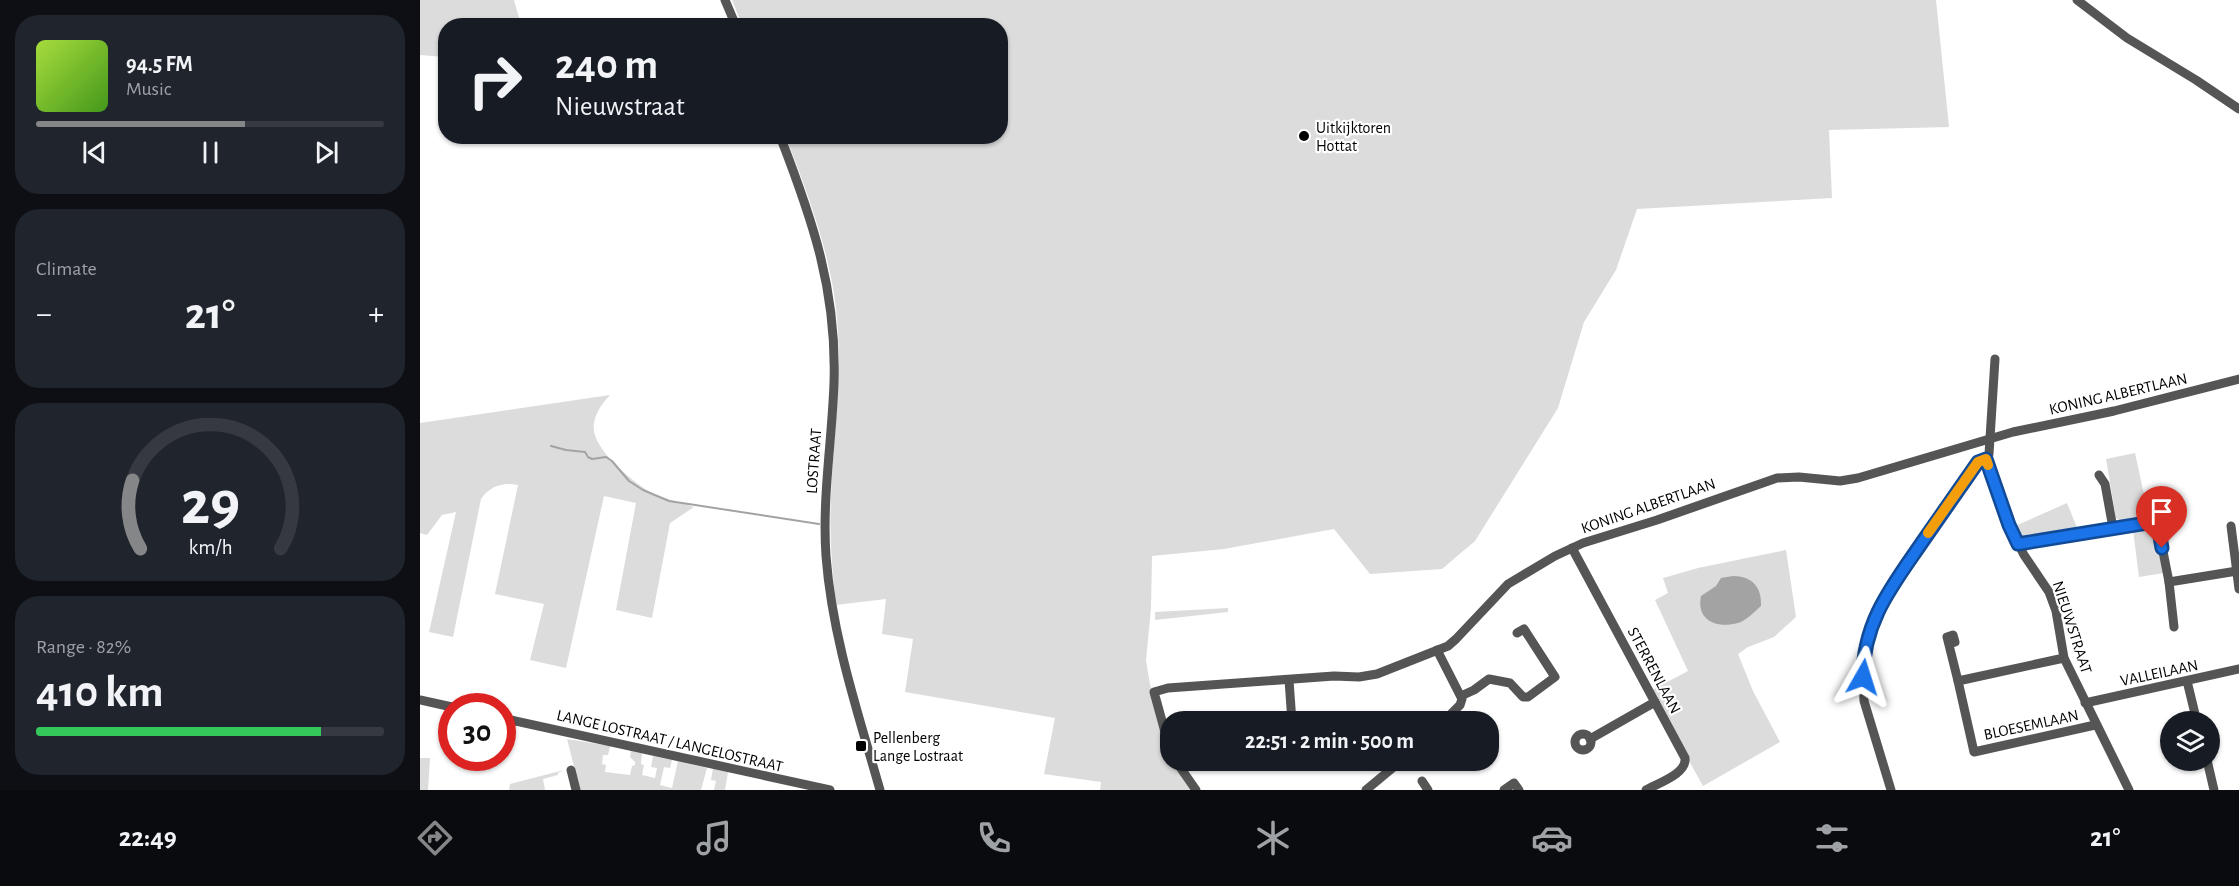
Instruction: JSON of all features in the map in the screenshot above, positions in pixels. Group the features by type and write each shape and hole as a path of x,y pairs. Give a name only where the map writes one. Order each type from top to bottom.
{"street":[{"path":"726,0 733,18"},
{"path":"2077,0 2127,38 2239,109"},
{"name":"LOSTRAAT","path":"783,144 816,233 829,294 834,382 825,497 828,578 844,665 880,790"},
{"name":"NIEUWSTRAAT","path":"1995,359 1989,454 1986,459 2009,525 2018,544 2049,592 2056,611 2064,658 2129,790"},
{"name":"KONING ALBERTLAAN","path":"1160,714 1154,692 1168,688 1334,676 1368,676 1437,650 1456,639 1508,584 1572,548 1777,478 1848,480 2013,432 2128,408 2239,379"},
{"path":"1891,790 1864,701 1863,667 1870,632 1887,593 1978,462 1986,459"},
{"path":"2099,475 2105,484 2114,528"},
{"path":"2018,544 2152,524 2159,531 2169,582 2174,627"},
{"path":"2231,526 2239,589"},
{"name":"STERRENLAAN","path":"1572,548 1686,762 1682,770 1646,790"},
{"path":"2169,582 2236,571"},
{"path":"1461,696 1489,679 1510,684 1523,697 1528,697 1555,677 1524,629 1517,633"},
{"name":"BLOESEMLAAN","path":"1949,644 1955,642 1953,635 1947,637 1974,752 2095,725"},
{"path":"1437,650 1461,696 1460,705 1454,711"},
{"path":"1958,681 2064,658"},
{"name":"VALLEILAAN","path":"2085,703 2239,669"},
{"path":"1289,680 1291,711"},
{"path":"2187,681 2194,711"},
{"path":"420,700 438,704"},
{"path":"1590,739 1655,702"},
{"name":"LANGE LOSTRAAT / LANGELOSTRAAT","path":"516,721 830,790"},
{"path":"572,770 576,790"},
{"path":"1183,771 1196,790"},
{"path":"1366,790 1389,771"},
{"path":"2210,771 2214,790"},
{"path":"1504,790 1514,783 1519,790"}],"shaded area":[{"path":"420,0 514,0 519,18 438,18 438,56 420,55"},
{"path":"732,0 1936,0 1949,127 1829,130 1832,198 1637,209 1616,270 1584,322 1558,408 1475,541 1442,569 1370,574 1334,529 1224,549 1152,556 1151,608 1146,661 1160,719 1160,771 1180,771 1193,790 1100,790 1101,782 1044,774 1055,718 905,692 913,639 882,634 886,599 836,605 830,524 838,374 836,307 827,257 789,144 1008,144 1008,18 739,18"},
{"path":"610,395 598,411 594,423 594,432 605,452 623,472 650,492 694,507 670,523 652,618 616,610 636,503 604,496 566,668 530,660 544,604 495,594 518,485 507,484 493,488 481,499 453,637 429,632 456,512 442,515 427,535 420,533 420,423"},
{"path":"2135,453 2149,518 2122,522 2116,518 2106,459"},
{"path":"2067,503 2078,530 2021,540 2013,527"},
{"path":"2149,527 2156,533 2164,573 2139,577 2133,530"},
{"path":"1786,550 1796,617 1774,637 1748,647 1738,654 1753,691 1780,742 1703,786 1650,691 1688,671 1655,600 1668,593 1663,578 1698,568"},
{"path":"1733,576 1746,578 1758,588 1761,606 1741,622 1722,625 1709,621 1702,611 1701,596 1716,586 1721,578"},
{"path":"1228,608 1228,612 1155,620 1155,612"},
{"path":"567,739 610,746 608,755 603,755 602,764 606,765 605,772 630,775 632,766 635,765 630,757 631,751 642,753 641,764 644,765 642,775 655,778 657,768 651,767 653,756 672,760 670,768 664,767 660,785 672,788 678,761 707,768 701,790 580,790"},
{"path":"420,758 430,758 428,790 420,790"},
{"path":"713,768 728,772 725,790 714,790 716,781 711,780"},
{"path":"564,770 558,775 543,779 545,790 509,790 510,784"}],"waterway":[{"path":"551,446 585,452 592,459 606,457 629,481 669,501 819,524"}],"slow traffic":[{"path":"1928,533 1978,462 1986,459 1988,465"}],"place":[{"name":"Uitkijktoren Hottat","path":"1304,136"},
{"name":"Pellenberg Lange Lostraat","path":"861,746"}],"route":[{"path":"1863,677 1865,652 1870,632 1887,593 1978,462 1986,459 2018,544 2147,523 2152,524 2159,531 2162,548"}]}
